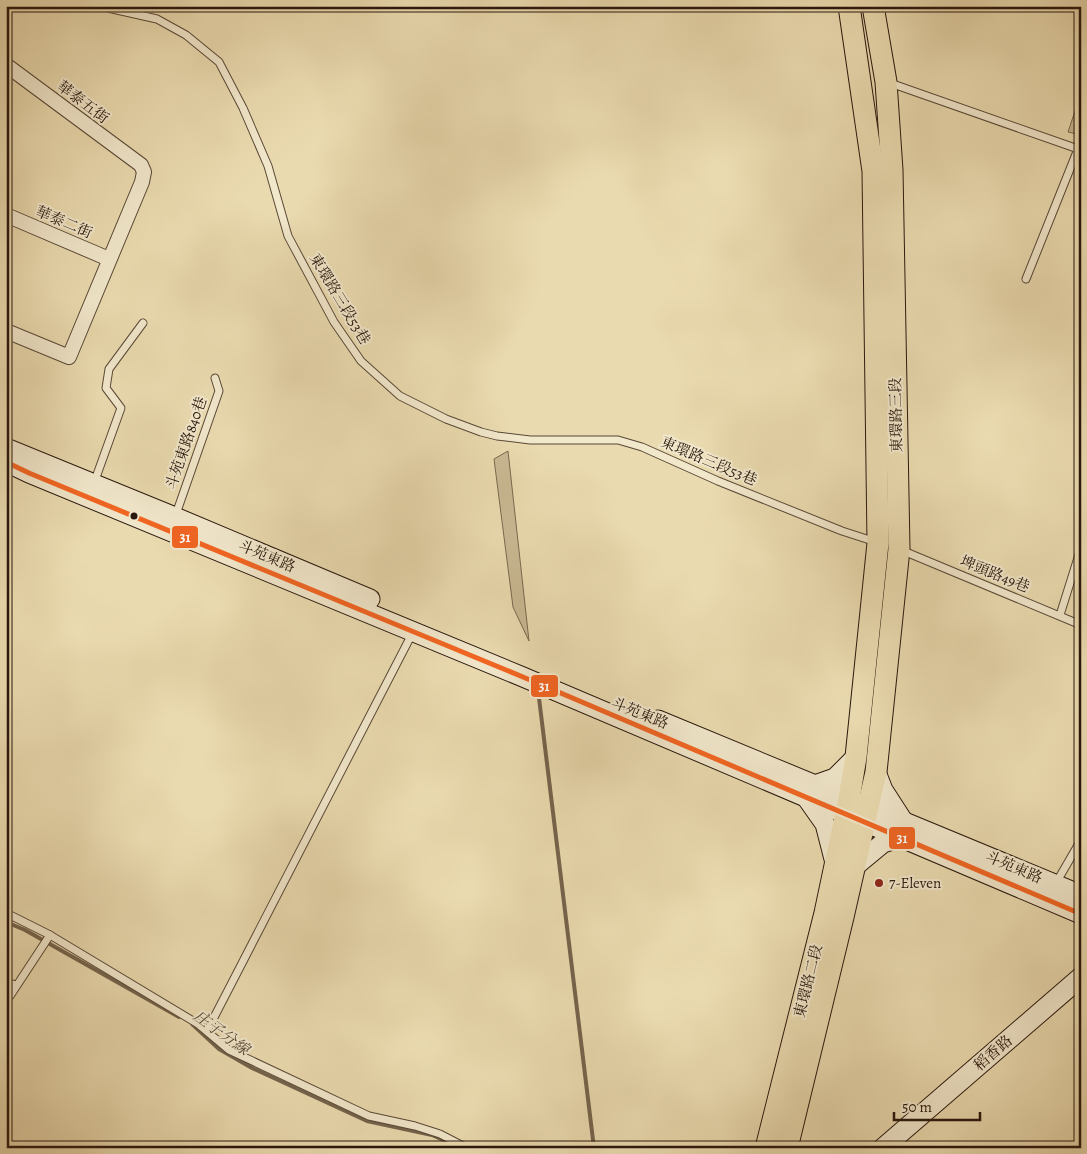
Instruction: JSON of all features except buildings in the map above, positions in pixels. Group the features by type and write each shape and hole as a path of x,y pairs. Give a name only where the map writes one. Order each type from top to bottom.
{"main road":[{"name":"東環路三段","path":"849,6 873,171 888,546 856,757 857,810"},
{"name":"東環路三段","path":"857,810 876,772 888,546 892,170 886,82 873,6"},
{"name":"斗苑東路","path":"6,448 175,516 811,791"},
{"name":"斗苑東路","path":"6,462 413,631 903,829 1081,895"},
{"path":"856,757 835,778 811,791 845,865 903,829 876,772"},
{"name":"東環路二段","path":"787,1148 857,810"},
{"name":"斗苑東路","path":"903,829 1081,914"},
{"name":"東環路二段","path":"766,1148 825,913 845,865"},
{"name":"稻香路","path":"883,1148 1081,977"}],"street":[{"name":"華泰五街","path":"6,64 141,165 144,172 142,182 109,259"},
{"name":"華泰二街","path":"6,215 109,259"},
{"path":"6,331 69,357 109,259"}],"lane":[{"name":"東環路三段53巷","path":"99,6 157,20 186,35 219,62 243,108 268,166 288,236 334,322 361,361 400,396 446,419 497,436 530,440 618,440 642,447 726,484 842,531 888,546"},
{"path":"886,82 1079,150 1026,279"},
{"path":"94,483 121,408 106,388 109,369 143,323"},
{"name":"斗苑東路840巷","path":"175,516 219,391 215,378"},
{"name":"埤頭路49巷","path":"888,546 1081,625"},
{"path":"1060,615 1081,548"},
{"path":"207,1032 413,631"},
{"path":"1055,884 1081,840"},
{"path":"6,913 50,935 198,1024 229,1050 369,1116 415,1126 440,1134 466,1148"},
{"path":"6,1002 50,935"},
{"path":"6,982 16,986"}],"shaded area":[{"path":"1081,93 1081,135 1068,132"},
{"path":"508,451 529,641 513,607 494,459"}],"waterway":[{"path":"539,698 594,1148"},
{"name":"庄子分線","path":"6,922 25,930 179,1017"},
{"name":"庄子分線","path":"192,1024 219,1049 252,1068 367,1121 432,1135 450,1143"}],"transit line":[{"name":"31","path":"6,462 523,677 1081,914"}],"place":[{"name":"7-Eleven","path":"879,883"}]}
